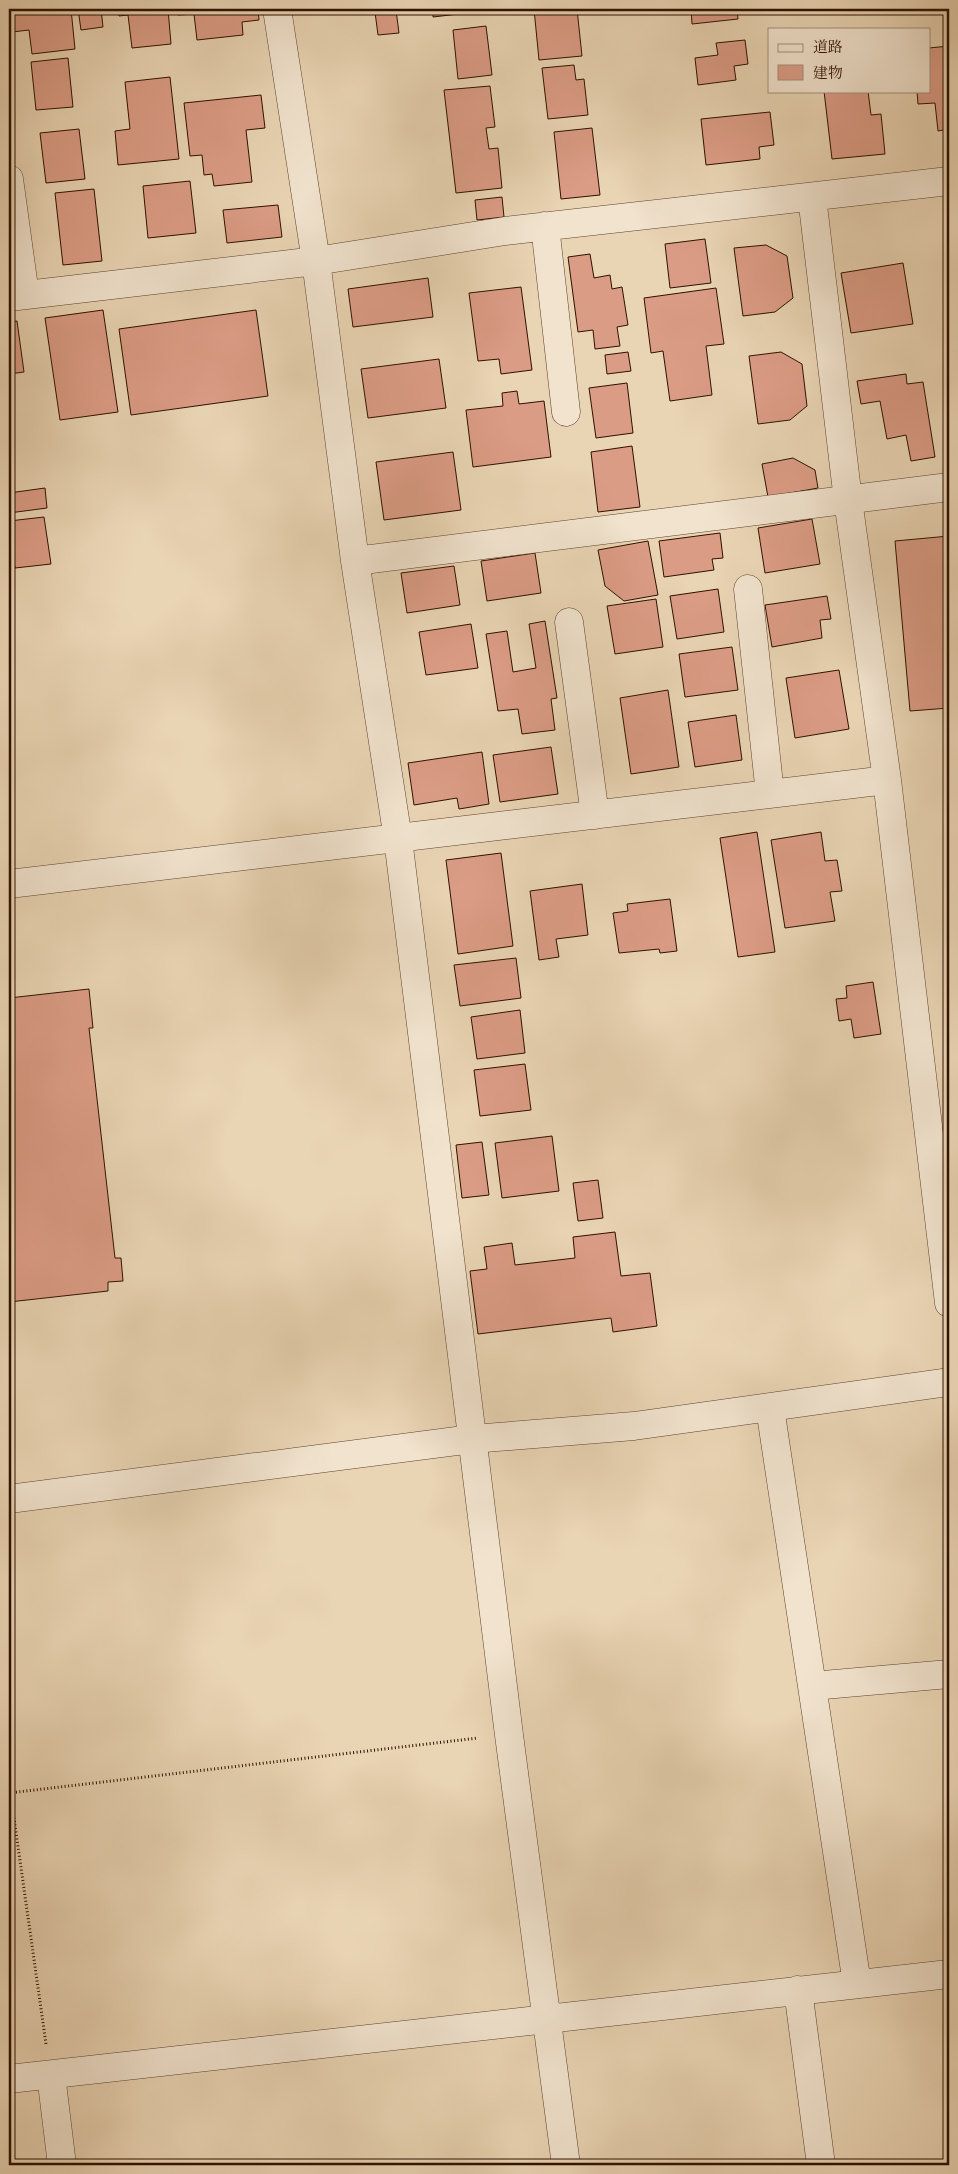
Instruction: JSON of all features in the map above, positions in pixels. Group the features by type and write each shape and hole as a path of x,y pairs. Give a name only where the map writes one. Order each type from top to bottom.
{"street":[{"path":"277,9 316,261 355,561 398,839 508,1735 566,2165"},
{"path":"9,179 17,296 316,261 505,230 949,181"},
{"path":"812,197 848,500 887,780 949,1303"},
{"path":"545,226 566,412"},
{"path":"355,561 949,487"},
{"path":"748,589 770,794"},
{"path":"569,622 594,815"},
{"path":"9,884 887,780"},
{"path":"9,1499 472,1439 634,1426 949,1382"},
{"path":"770,1408 857,1984"},
{"path":"812,1686 949,1674"},
{"path":"9,2079 949,1974"},
{"path":"798,1990 821,2165"},
{"path":"51,2075 62,2165"}],"path":[{"path":"9,1793 508,1735"},
{"path":"9,1782 9,1793 51,2075"}],"building":[{"path":"9,9 71,9 75,49 32,54 29,30 12,32"},
{"path":"78,9 101,9 103,27 81,30"},
{"path":"118,9 168,9 171,44 132,48 128,15 119,16"},
{"path":"177,9 258,9 259,20 242,22 243,35 197,40 194,14 178,15"},
{"path":"433,9 483,9 484,11 433,17"},
{"path":"534,9 577,9 582,56 539,60"},
{"path":"691,9 737,9 738,19 692,24"},
{"path":"396,10 399,33 378,35 375,12"},
{"path":"486,26 492,75 458,79 453,30"},
{"path":"745,40 748,64 734,66 736,80 698,85 695,58 718,55 716,43"},
{"path":"949,46 949,129 938,131 935,103 918,104 917,92 930,92 930,48"},
{"path":"68,58 73,107 36,110 31,62"},
{"path":"574,65 576,80 584,79 588,115 548,119 542,68"},
{"path":"170,77 179,159 118,165 115,131 130,129 125,82"},
{"path":"490,86 495,127 486,128 489,149 498,148 502,188 456,193 444,90"},
{"path":"824,92 868,92 871,115 881,114 885,154 832,159"},
{"path":"261,95 265,128 246,130 252,182 214,186 212,174 204,175 202,155 190,156 184,103"},
{"path":"770,112 774,145 759,147 760,159 706,165 701,119"},
{"path":"592,128 600,195 561,199 554,132"},
{"path":"79,129 85,179 46,183 40,133"},
{"path":"190,181 196,233 148,238 143,186"},
{"path":"94,189 102,261 63,265 55,193"},
{"path":"502,197 504,217 477,220 475,200"},
{"path":"278,205 282,237 227,243 223,210"},
{"path":"705,239 711,283 670,288 665,244"},
{"path":"766,245 787,256 793,298 775,312 743,316 734,248"},
{"path":"590,254 594,278 610,275 612,289 622,287 628,325 617,327 620,346 595,349 593,330 578,332 568,257"},
{"path":"903,263 913,324 851,333 841,273"},
{"path":"428,278 433,317 353,327 348,289"},
{"path":"521,287 532,370 501,374 499,359 478,361 469,293"},
{"path":"716,288 724,344 706,346 712,395 670,401 663,351 651,353 644,298"},
{"path":"103,310 118,412 60,420 45,318"},
{"path":"256,310 268,396 131,415 119,329"},
{"path":"17,321 24,372 9,374 9,322"},
{"path":"628,352 631,371 607,374 605,355"},
{"path":"781,352 802,364 807,406 790,420 758,424 749,356"},
{"path":"439,359 446,408 368,418 361,369"},
{"path":"906,374 907,384 923,382 935,457 911,461 906,435 887,439 880,401 861,404 857,381"},
{"path":"627,383 633,433 596,438 589,388"},
{"path":"517,391 519,404 544,401 551,457 473,467 466,410 503,406 502,393"},
{"path":"632,446 640,507 598,512 591,452"},
{"path":"453,452 461,510 384,520 376,462"},
{"path":"793,458 815,470 818,488 768,497 762,464"},
{"path":"45,488 47,508 9,513 9,493"},
{"path":"44,517 51,564 15,568 9,521"},
{"path":"812,519 820,564 765,573 758,528"},
{"path":"720,533 723,558 712,559 714,570 664,577 659,541"},
{"path":"949,536 949,708 910,711 895,541"},
{"path":"648,541 658,595 624,601 605,586 598,550"},
{"path":"535,553 541,593 487,601 481,561"},
{"path":"454,566 460,605 407,613 401,573"},
{"path":"718,589 724,632 677,639 670,596"},
{"path":"827,596 831,619 820,620 822,638 772,647 765,605"},
{"path":"656,599 663,647 615,654 607,606"},
{"path":"545,621 557,698 551,699 555,730 522,734 518,709 498,711 486,634 507,631 513,672 536,668 529,624"},
{"path":"471,624 478,668 426,675 419,632"},
{"path":"732,647 738,690 685,697 679,654"},
{"path":"839,670 849,729 795,738 786,678"},
{"path":"668,690 679,767 631,774 620,698"},
{"path":"736,715 742,760 695,767 688,722"},
{"path":"551,747 558,794 500,802 493,755"},
{"path":"482,752 489,804 459,809 457,798 414,805 408,763"},
{"path":"757,832 775,952 738,957 720,838"},
{"path":"821,832 825,861 837,860 842,891 830,892 835,921 785,928 771,840"},
{"path":"501,853 513,946 458,954 446,860"},
{"path":"582,884 588,935 556,939 559,957 539,960 530,891"},
{"path":"670,899 677,951 660,953 659,949 619,953 613,913 628,911 627,904"},
{"path":"516,958 521,998 460,1006 454,965"},
{"path":"873,982 881,1034 854,1038 851,1019 839,1021 836,999 847,998 846,986"},
{"path":"89,989 93,1028 89,1028 115,1258 121,1258 123,1281 108,1282 108,1291 9,1302 9,998"},
{"path":"520,1010 525,1053 477,1059 471,1017"},
{"path":"525,1064 531,1110 480,1116 474,1070"},
{"path":"552,1136 559,1191 502,1198 495,1143"},
{"path":"482,1142 489,1195 462,1198 456,1145"},
{"path":"598,1180 603,1218 578,1221 573,1183"},
{"path":"615,1232 621,1276 650,1273 657,1326 613,1332 611,1318 478,1334 470,1271 487,1269 484,1247 512,1243 515,1265 575,1258 573,1237"}]}
